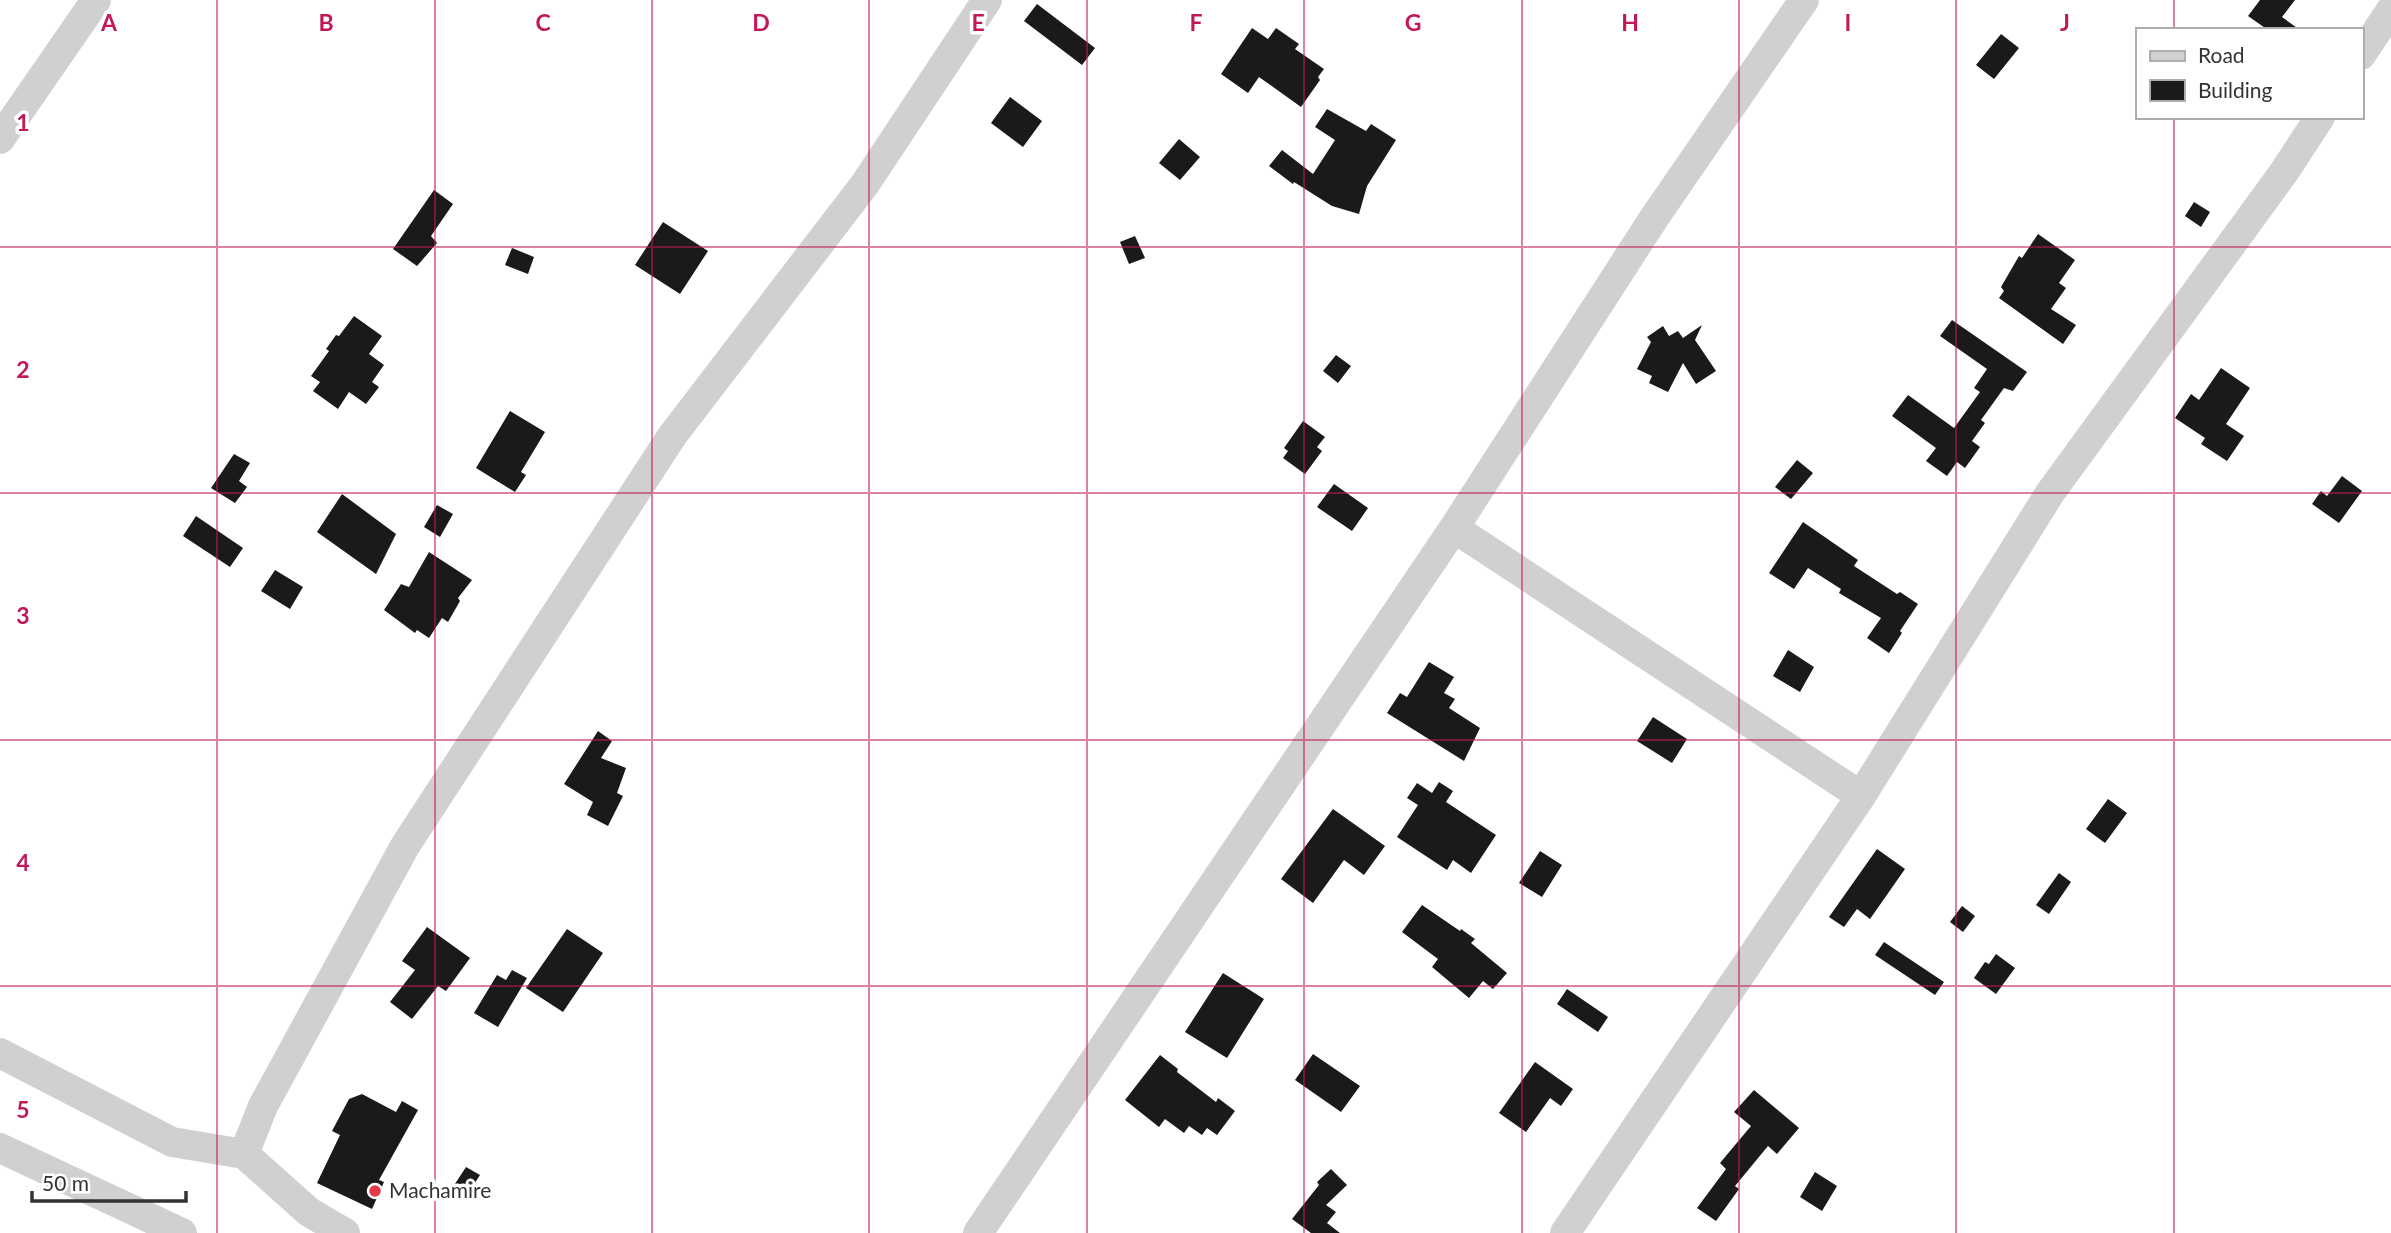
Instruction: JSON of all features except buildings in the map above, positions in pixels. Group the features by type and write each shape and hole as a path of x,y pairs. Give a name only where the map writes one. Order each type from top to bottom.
{"street":[{"path":"0,139 96,0"},
{"path":"244,1154 263,1106 412,834 672,436 865,184 987,0"},
{"path":"978,1233 1454,528 1654,218 1804,0"},
{"path":"2363,52 2391,10"},
{"path":"1565,1233 1861,796 2050,493 2284,172 2319,119"},
{"path":"1454,528 1861,796"},
{"path":"0,1053 172,1142 244,1154 309,1212 345,1233"},
{"path":"3,1155 182,1233"}],"place":[{"name":"Machamire","path":"375,1191"}]}
